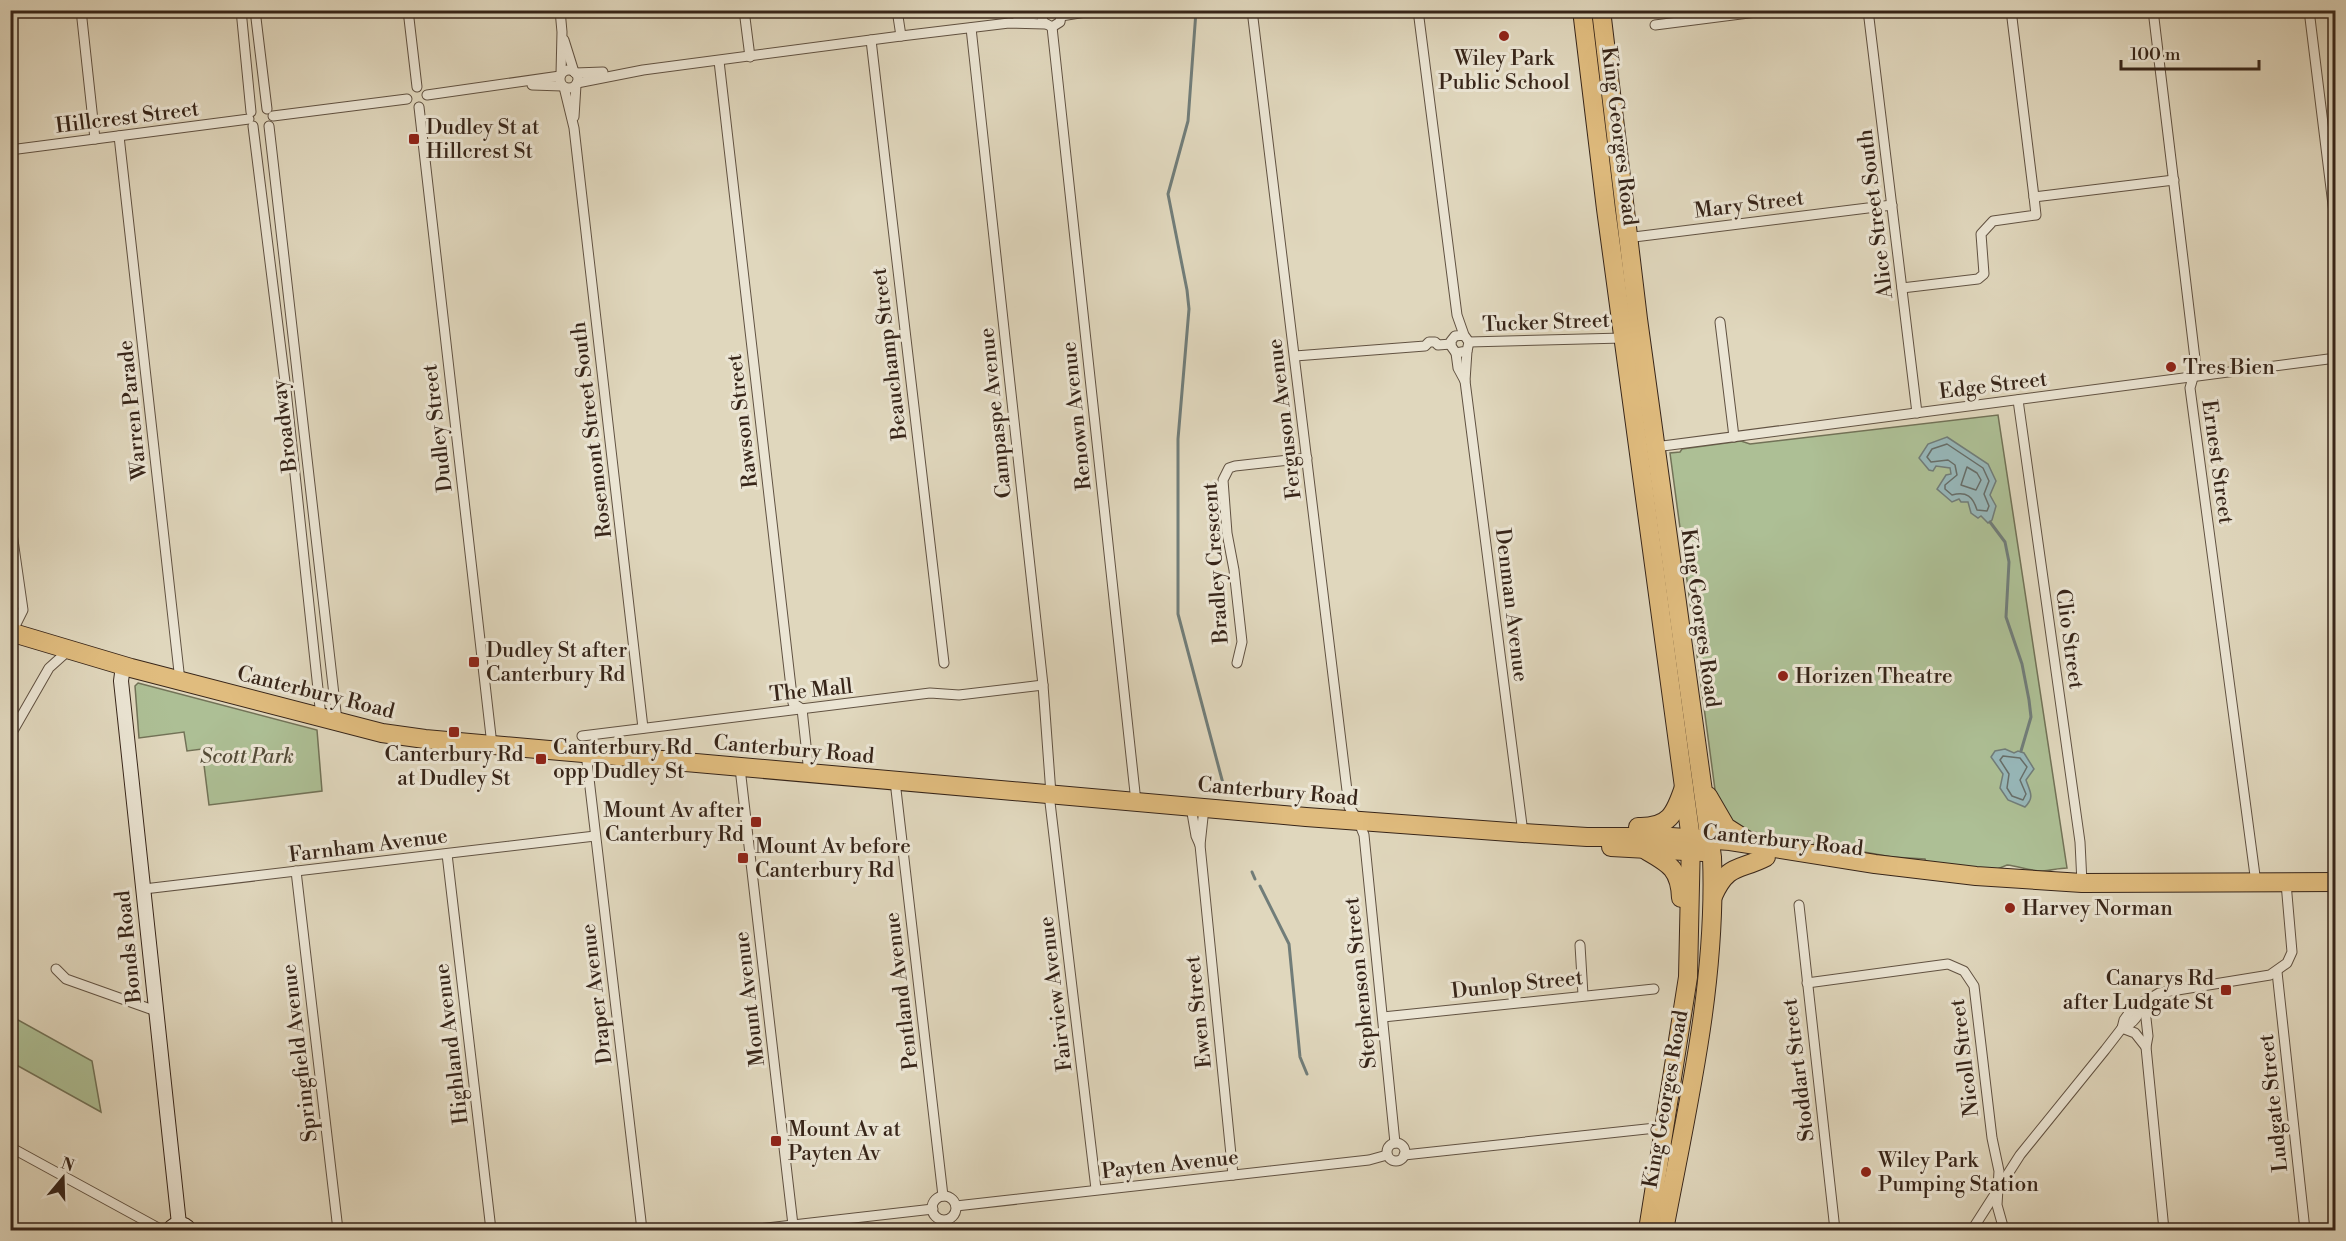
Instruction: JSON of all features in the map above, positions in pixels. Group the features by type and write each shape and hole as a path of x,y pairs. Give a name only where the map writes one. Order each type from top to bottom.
{"highway":[{"name":"King Georges Road","path":"1582,10 1655,447 1693,785 1688,977 1648,1230"},
{"name":"King Georges Road","path":"1601,10 1619,239 1623,338 1693,785 1711,846 1712,900 1704,1008 1664,1230"},
{"name":"Canterbury Road","path":"11,632 123,666 404,737 492,746 584,745 740,768 1358,820 1691,846 1753,844 1875,864 1976,876 2082,883 2336,882"},
{"path":"1587,837 1632,827 1658,826 1669,819 1693,785 1726,827 1753,844"},
{"name":"Canterbury Road","path":"1587,837 1609,847 1646,850 1691,846"},
{"name":"Canterbury Road","path":"1711,846 1766,857 1916,877 1976,876"},
{"path":"1646,850 1664,860 1678,875 1689,944"},
{"path":"1712,900 1725,875 1734,869 1766,857"}],"main road":[{"name":"Bonds Road","path":"123,666 120,678 179,1228"}],"street":[{"path":"81,10 95,139"},
{"name":"Broadway","path":"241,10 251,119 329,719"},
{"path":"255,10 270,113 269,126 262,128 251,119 259,108 270,113 407,99"},
{"path":"408,10 417,87"},
{"name":"Rosemont Street South","path":"560,10 562,81 574,128 643,728"},
{"path":"744,10 750,57"},
{"path":"897,10 901,36"},
{"path":"562,81 567,70 576,78 1009,23 1058,25 1060,13 1098,10"},
{"name":"Ferguson Avenue","path":"1252,10 1349,807 1358,820"},
{"name":"Denman Avenue","path":"1418,10 1523,833"},
{"path":"1655,25 1772,10"},
{"name":"Alice Street South","path":"1868,10 1917,413"},
{"path":"1902,288 1978,279 1984,274 1981,234 1993,221 2036,215 2011,10"},
{"name":"Ernest Street","path":"2153,10 2196,367 2190,388 2256,883"},
{"path":"2309,10 2336,229"},
{"path":"1009,23 1044,11"},
{"name":"Renown Avenue","path":"1044,11 1042,19 1048,25 1136,802"},
{"name":"Campaspe Avenue","path":"970,28 1043,685 1050,794"},
{"name":"Rosemont Street South","path":"562,32 576,78 574,128"},
{"name":"Beauchamp Street","path":"871,40 944,663"},
{"name":"Rawson Street","path":"718,61 792,696 793,703 802,709 809,773"},
{"path":"427,95 562,81 571,88 576,78"},
{"path":"417,87 423,89 427,95 425,103 419,107 410,104 407,99 411,90 417,87"},
{"name":"Dudley Street","path":"419,107 492,746"},
{"name":"Hillcrest Street","path":"10,150 251,119"},
{"name":"Broadway","path":"269,126 329,719"},
{"name":"Warren Parade","path":"119,136 180,681"},
{"path":"2034,197 2174,180"},
{"name":"Mary Street","path":"1619,239 1892,205"},
{"path":"1720,322 1734,437"},
{"name":"Tucker Street","path":"1295,356 1425,346 1429,342 1435,342 1438,345 1461,342 1623,338"},
{"name":"Denman Avenue","path":"1461,342 1456,352 1458,368 1465,381"},
{"name":"Edge Street","path":"1655,447 2336,358"},
{"name":"Clio Street","path":"2018,400 2080,842 2082,883"},
{"name":"Bradley Crescent","path":"1236,663 1242,642 1234,570 1227,540 1223,480 1229,468 1235,466 1306,458"},
{"path":"10,519 23,610 11,632"},
{"path":"10,736 49,668 69,650"},
{"name":"The Mall","path":"584,745 643,728 930,693 959,695 1043,685"},
{"name":"Draper Avenue","path":"584,745 642,1230"},
{"name":"Mount Avenue","path":"740,768 793,1225"},
{"name":"Pentland Avenue","path":"895,781 943,1196"},
{"name":"Fairview Avenue","path":"1050,794 1096,1189"},
{"name":"Ewen Street","path":"1198,807 1196,836 1200,845 1233,1175"},
{"name":"Stephenson Street","path":"1358,820 1364,835 1395,1143"},
{"name":"Farnham Avenue","path":"144,889 595,836"},
{"name":"Highland Avenue","path":"447,854 491,1230"},
{"name":"Springfield Avenue","path":"296,871 338,1230"},
{"path":"1972,1230 2020,1155 2122,1028 2130,1025 2144,1001 2159,993 2270,975 2287,963 2292,952 2286,883"},
{"name":"Stoddart Street","path":"1799,905 1835,1230"},
{"path":"1580,945 1583,995"},
{"name":"Nicoll Street","path":"1807,983 1948,964 1964,971 1974,986 1992,1138 1999,1171 1997,1205 2004,1230"},
{"path":"56,969 66,980 156,1011"},
{"name":"Ludgate Street","path":"2277,972 2305,1230"},
{"name":"Dunlop Street","path":"1383,1017 1654,989"},
{"path":"2144,1001 2148,1036 2146,1047 2164,1230"},
{"path":"2122,1028 2135,1033 2146,1047"},
{"path":"1404,1155 1402,1146 1395,1143 1389,1146 1387,1155 1391,1160 1398,1161 1404,1155 1665,1127"},
{"path":"10,1147 162,1230"},
{"name":"Payten Avenue","path":"956,1206 1369,1160 1387,1155"},
{"path":"943,1196 953,1200 956,1206 953,1216 947,1220 936,1216 933,1209 934,1202 943,1196"},
{"path":"748,1230 793,1225 834,1225 933,1209"},
{"path":"947,1220 948,1230"}],"green space":[{"path":"1998,415 2067,868 2037,871 2007,865 1995,870 1926,862 1925,859 1892,857 1742,830 1724,815 1716,797 1670,453 1680,452 1682,449 1741,441 1750,444"},
{"name":"Scott Park","path":"138,683 317,730 322,791 209,805 202,749 187,751 184,732 139,738 135,686"},
{"path":"11,1016 92,1061 101,1112 11,1062"}],"water":[{"path":"1947,437 1988,464 1996,481 1990,495 1996,506 1992,520 1988,523 1981,516 1978,518 1971,513 1968,502 1961,502 1959,499 1952,502 1937,489 1946,475 1951,474 1950,468 1936,466 1933,471 1929,470 1919,458 1928,444"},
{"path":"2005,749 2014,753 2018,751 2024,753 2034,769 2026,780 2031,797 2025,807 2008,800 2000,788 2003,774 1991,757 1995,751"}],"waterway":[{"path":"1196,11 1188,121 1168,194 1189,309 1178,439 1178,614 1225,791"},
{"path":"1990,522 2005,542 2009,562 2006,617 2022,664 2029,700 2031,717 2021,751"},
{"path":"1252,872 1255,879"},
{"path":"1260,886 1289,944 1300,1057 1307,1074"}],"place":[{"name":"Wiley Park Public School","path":"1504,36"},
{"name":"Dudley St at Hillcrest St","path":"414,139"},
{"name":"Tres Bien","path":"2171,367"},
{"name":"Dudley St after Canterbury Rd","path":"474,662"},
{"name":"Horizen Theatre","path":"1783,676"},
{"name":"Canterbury Rd at Dudley St","path":"454,732"},
{"name":"Canterbury Rd opp Dudley St","path":"541,759"},
{"name":"Mount Av after Canterbury Rd","path":"756,822"},
{"name":"Mount Av before Canterbury Rd","path":"743,858"},
{"name":"Harvey Norman","path":"2010,908"},
{"name":"Canarys Rd after Ludgate St","path":"2226,990"},
{"name":"Mount Av at Payten Av","path":"776,1141"},
{"name":"Wiley Park Pumping Station","path":"1866,1172"}]}
